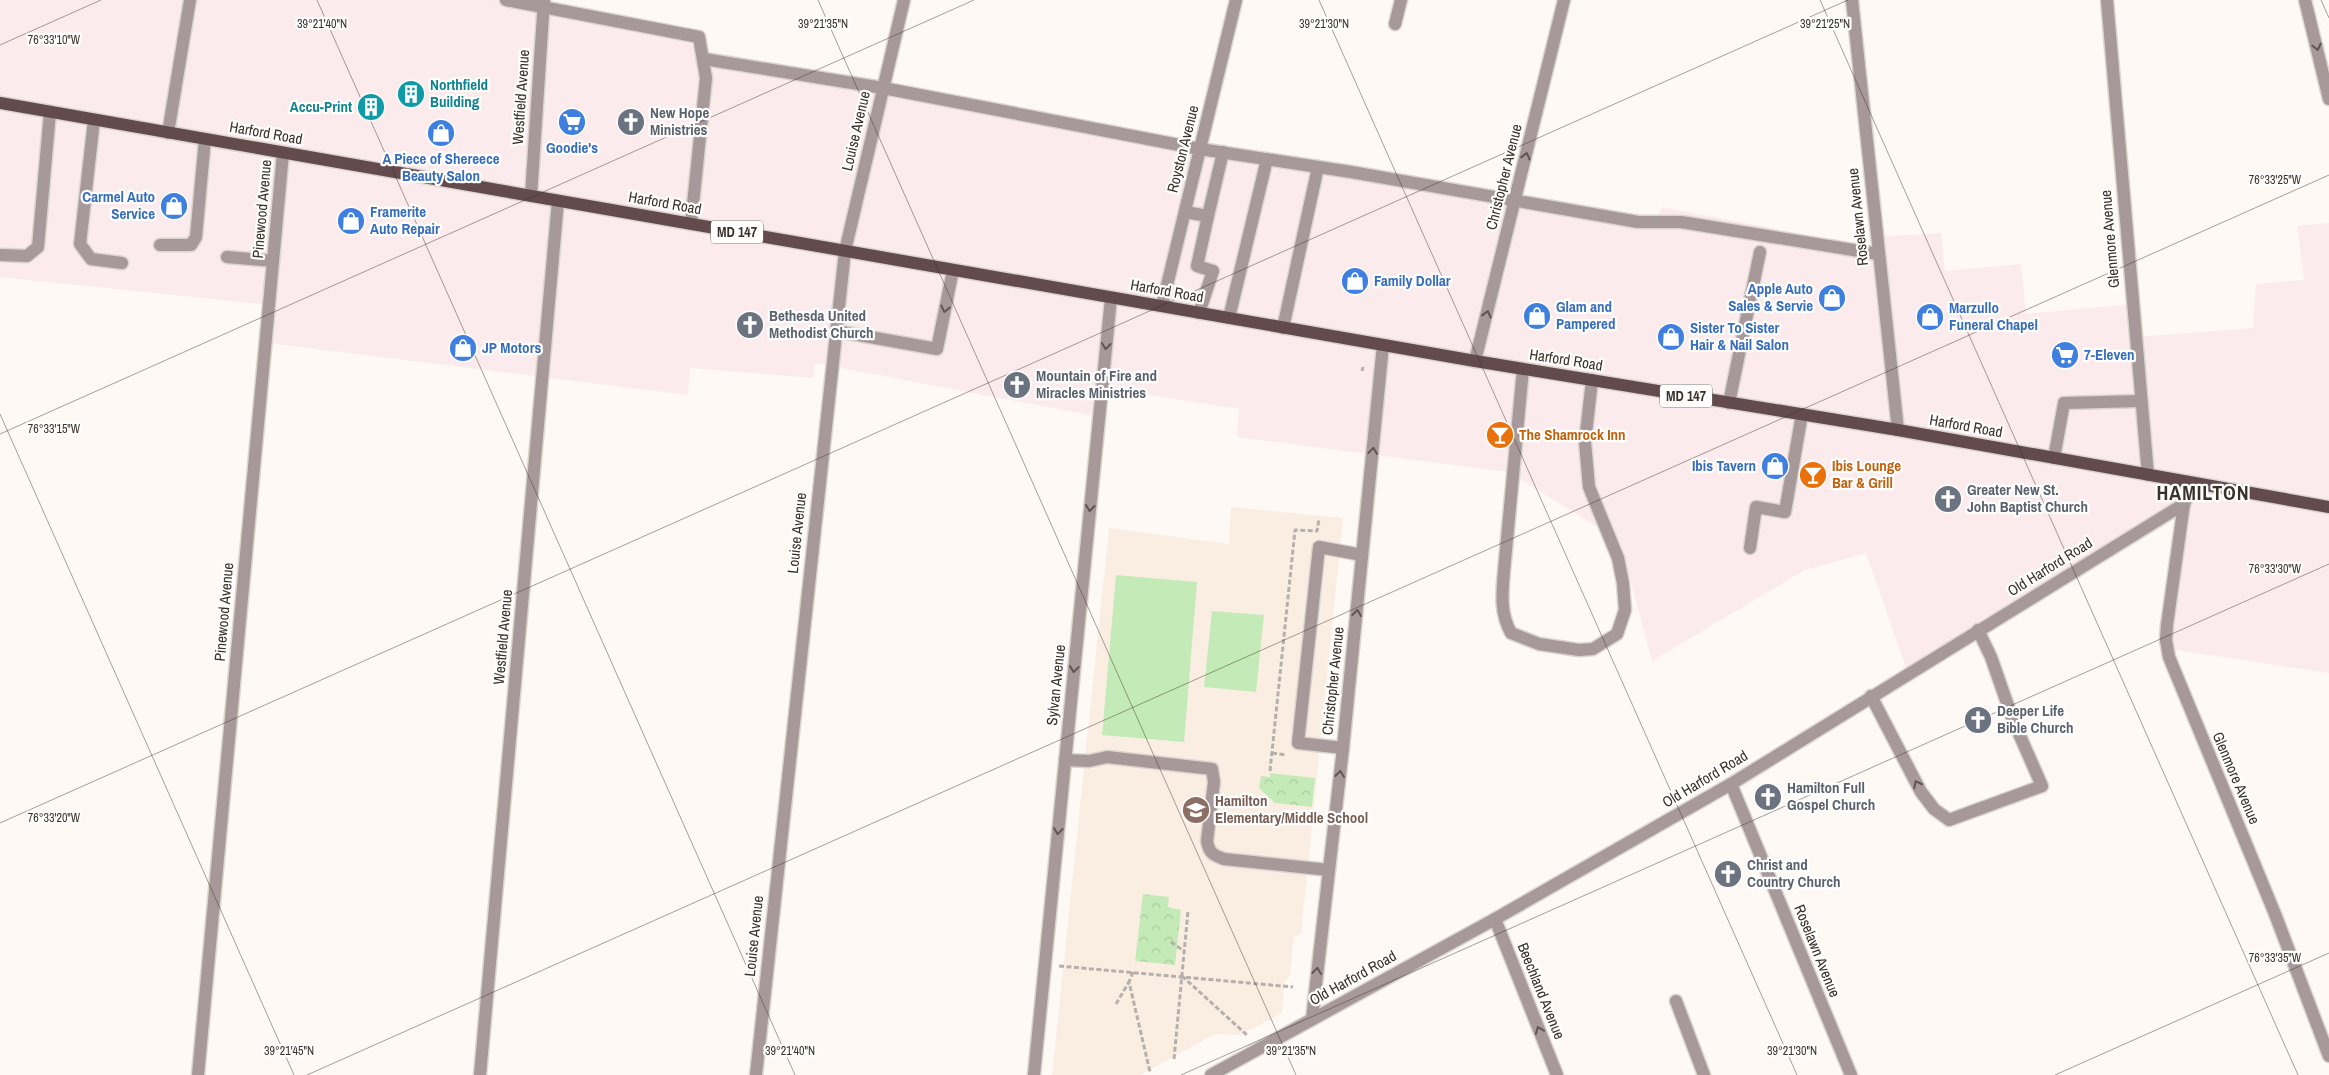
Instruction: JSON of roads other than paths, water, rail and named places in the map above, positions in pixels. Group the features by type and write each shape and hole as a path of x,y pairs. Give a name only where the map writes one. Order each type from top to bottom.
{"main road":[{"name":"Harford Road","path":"0,104 1475,361 1898,430 2329,507"}],"street":[{"path":"168,133 190,0"},
{"path":"506,0 544,3 699,37 706,78 691,224"},
{"name":"Louise Avenue","path":"756,1075 845,251 904,0"},
{"name":"Royston Avenue","path":"1162,306 1236,0"},
{"path":"1395,24 1401,0"},
{"name":"Christopher Avenue","path":"1475,361 1564,0"},
{"name":"Roselawn Avenue","path":"1852,0 1898,430"},
{"name":"Glenmore Avenue","path":"2106,0 2148,475"},
{"path":"2305,0 2329,99"},
{"name":"Westfield Avenue","path":"531,196 544,3"},
{"path":"704,59 883,88 1200,149 1318,167 1638,222 1681,222 1878,254"},
{"path":"0,254 28,256 38,247 50,112"},
{"path":"94,120 80,244 91,259 122,263"},
{"path":"160,245 191,245 196,237 205,139"},
{"path":"1199,313 1213,271 1197,266 1223,152"},
{"name":"Pinewood Avenue","path":"198,1075 283,153"},
{"path":"1229,318 1267,159"},
{"path":"1283,328 1318,167"},
{"name":"Westfield Avenue","path":"480,1075 558,201"},
{"path":"1184,212 1208,216"},
{"path":"1729,402 1760,252"},
{"path":"226,257 273,261"},
{"path":"836,331 937,349 953,270"},
{"name":"Sylvan Avenue","path":"1034,1075 1112,298"},
{"name":"Christopher Avenue","path":"1312,1019 1343,748 1383,345"},
{"path":"1523,369 1501,602 1504,620 1511,633 1539,644 1579,650 1593,649 1617,634 1625,610 1623,583 1618,558 1589,487 1585,442 1592,380"},
{"path":"2054,458 2064,403 2141,401"},
{"path":"1750,548 1756,507 1785,512 1802,414"},
{"path":"2184,504 2194,483"},
{"name":"Glenmore Avenue","path":"2184,504 2167,625 2166,640 2169,657 2275,914 2329,1056"},
{"name":"Old Harford Road","path":"1211,1075 1495,919 1731,784 2184,504"},
{"path":"1343,748 1298,743 1319,547 1362,555"},
{"path":"1871,696 1921,792 1934,809 1949,820 2042,786 2013,720 1991,657 1978,630"},
{"path":"1065,760 1089,761 1107,756 1212,769 1214,782 1207,841 1208,849 1212,854 1224,859 1329,870"},
{"name":"Roselawn Avenue","path":"1731,784 1851,1075"},
{"name":"Beechland Avenue","path":"1495,919 1557,1075"},
{"path":"1676,1001 1704,1075"}],"place":[{"name":"Northfield Building","path":"411,94"},
{"name":"Accu-Print","path":"371,107"},
{"name":"Goodie's","path":"572,122"},
{"name":"New Hope Ministries","path":"631,122"},
{"name":"A Piece of Shereece Beauty Salon","path":"441,133"},
{"name":"Carmel Auto Service","path":"174,206"},
{"name":"Framerite Auto Repair","path":"351,221"},
{"name":"Family Dollar","path":"1355,281"},
{"name":"Apple Auto Sales & Servie","path":"1832,298"},
{"name":"Glam and Pampered","path":"1537,316"},
{"name":"Marzullo Funeral Chapel","path":"1930,317"},
{"name":"Bethesda United Methodist Church","path":"750,325"},
{"name":"Sister To Sister Hair & Nail Salon","path":"1671,337"},
{"name":"JP Motors","path":"463,348"},
{"name":"7-Eleven","path":"2065,355"},
{"name":"Mountain of Fire and Miracles Ministries","path":"1017,385"},
{"name":"The Shamrock Inn","path":"1500,435"},
{"name":"Ibis Tavern","path":"1775,466"},
{"name":"Ibis Lounge Bar & Grill","path":"1813,475"},
{"name":"Greater New St. John Baptist Church","path":"1948,499"},
{"name":"Deeper Life Bible Church","path":"1978,720"},
{"name":"Hamilton Full Gospel Church","path":"1768,797"},
{"name":"Hamilton Elementary/Middle School","path":"1196,810"},
{"name":"Christ and Country Church","path":"1728,874"}],"district":[{"name":"HAMILTON","path":"2203,493"}]}
